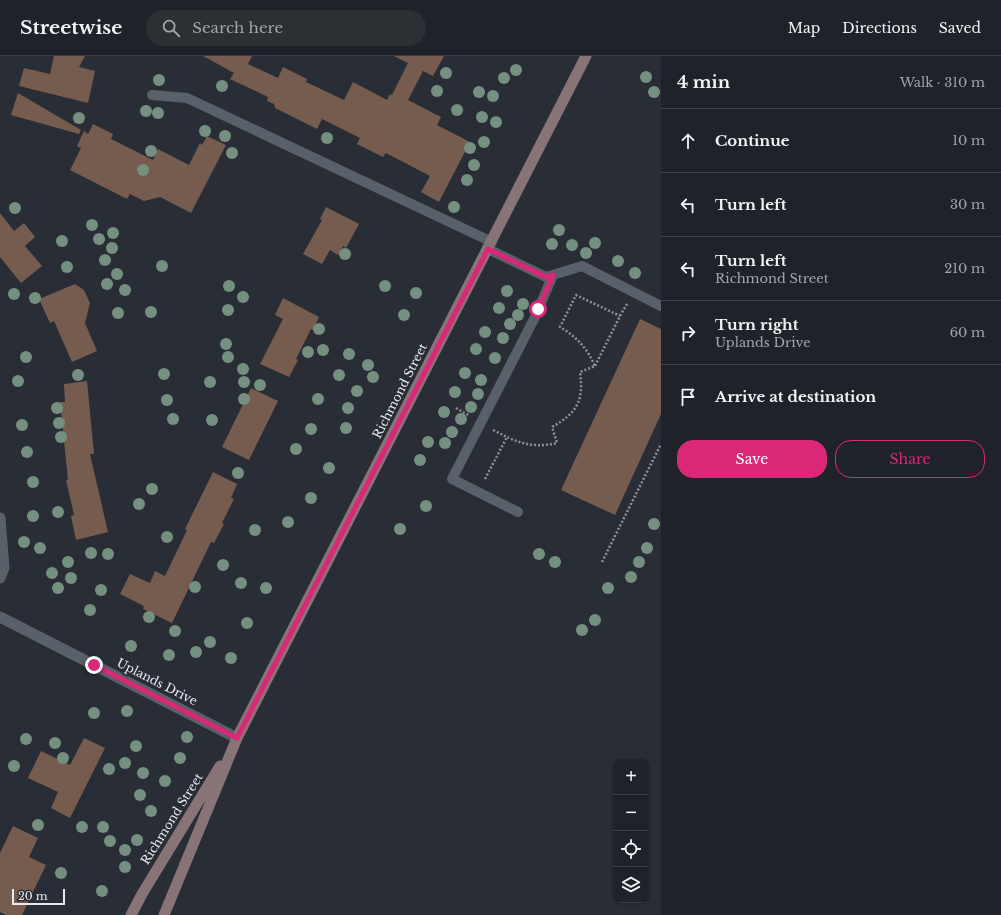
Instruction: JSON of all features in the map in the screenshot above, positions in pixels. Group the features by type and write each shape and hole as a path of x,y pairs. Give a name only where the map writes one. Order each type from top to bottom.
{"main road":[{"name":"Richmond Street","path":"131,915 142,894 237,738 586,56"},
{"name":"Richmond Street","path":"164,915 237,738"}],"street":[{"path":"0,518 4,568 0,578"},
{"name":"Uplands Drive","path":"0,617 237,738"}],"lane":[{"path":"152,96 187,98 490,245 546,277 582,266 661,306"},
{"path":"518,512 452,479 536,313 553,275"}],"path":[{"path":"595,366 582,344 574,336 560,327 576,295 620,316"},
{"path":"456,408 481,423 524,445 549,445 557,442 552,427 566,419 574,411 582,389 580,372 595,366 627,304"},
{"path":"485,479 507,437"},
{"path":"602,562 661,444"}],"building":[{"path":"54,56 85,56 79,67 95,71 88,103 19,86 24,68 50,74"},
{"path":"203,56 252,56 248,64 278,78 283,67 307,79 306,82 344,100 353,82 387,100 390,94 392,95 408,63 394,56 444,56 433,76 423,71 408,100 441,117 437,125 470,142 439,202 421,192 430,176 386,153 383,157 357,144 360,138 322,119 317,129 275,108 274,104 267,101 268,97 230,79 234,73"},
{"path":"18,93 81,130 79,134 11,115"},
{"path":"93,124 113,134 111,139 153,160 158,149 189,165 200,143 202,145 207,136 226,145 191,213 160,197 144,201 130,194 127,199 70,170 81,148 77,146 84,131 88,134"},
{"path":"326,207 359,224 346,248 343,246 338,255 330,250 322,264 303,254 322,220 320,219"},
{"path":"0,213 14,231 24,223 35,237 25,246 42,266 21,283 0,257"},
{"path":"75,284 84,290 90,303 85,323 97,351 72,362 54,321 50,323 39,299"},
{"path":"283,298 319,317 313,330 311,329 296,359 298,360 289,377 260,364 283,319 275,315"},
{"path":"640,319 661,329 661,414 615,515 561,490"},
{"path":"87,381 94,454 90,454 108,532 76,540 71,516 74,515 66,480 68,480 60,402 65,402 64,384"},
{"path":"251,388 278,401 249,460 222,447"},
{"path":"213,472 237,484 231,498 234,499 222,523 224,524 214,543 211,542 172,623 143,609 144,606 120,594 130,574 150,583 155,571 165,576 187,530 185,529"},
{"path":"84,738 105,748 70,818 51,808 58,792 28,778 41,751 70,765"},
{"path":"13,826 38,838 29,857 46,865 22,915 6,915 0,912 0,853"}],"route":[{"path":"94,665 237,738 488,249 546,277 553,275 538,309"}]}
